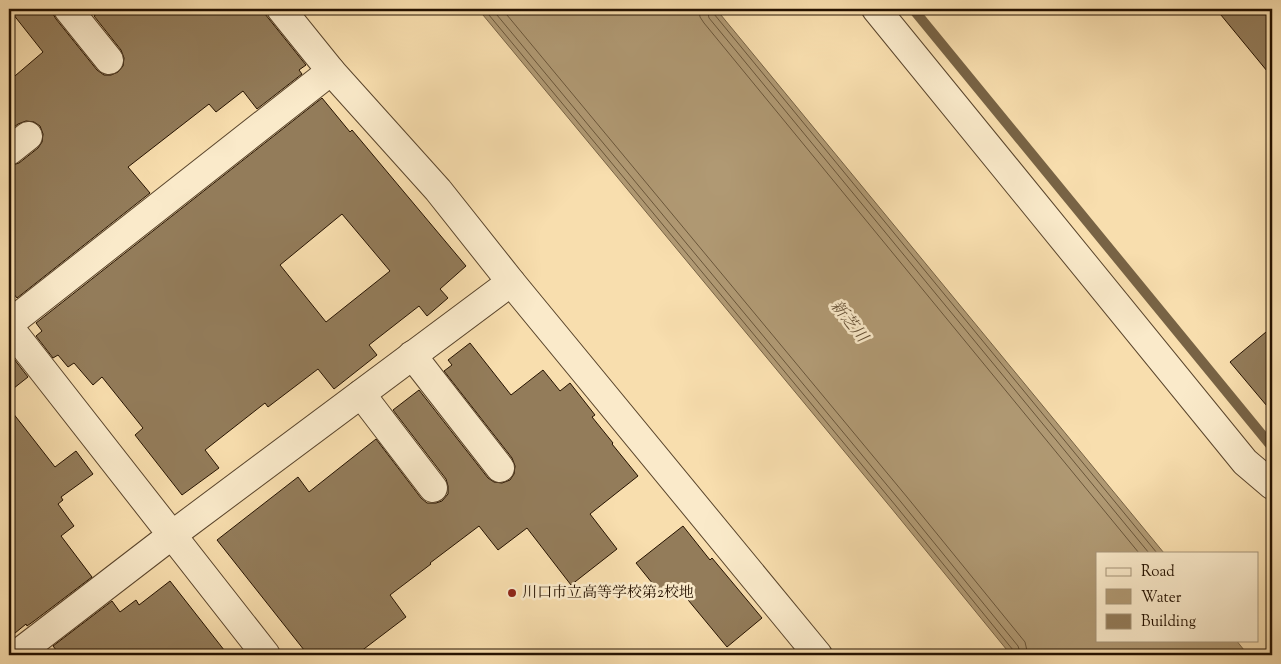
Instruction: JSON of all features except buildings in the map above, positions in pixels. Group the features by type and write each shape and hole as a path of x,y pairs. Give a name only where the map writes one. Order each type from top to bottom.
{"street":[{"path":"68,9 109,60"},
{"path":"280,9 331,71 438,190 511,282 818,655"},
{"path":"876,9 1245,462 1272,484"},
{"path":"266,655 9,325 331,71"},
{"path":"16,655 172,535 511,282"},
{"path":"412,355 500,468"},
{"path":"361,394 433,488"}],"water":[{"name":"新芝川","path":"478,9 716,9 1163,552 1096,552 1096,642 1238,642 1248,655 1011,655"}],"waterway":[{"path":"913,9 1272,447"}],"place":[{"name":"川口市立高等学校第2校地","path":"512,593"}]}
